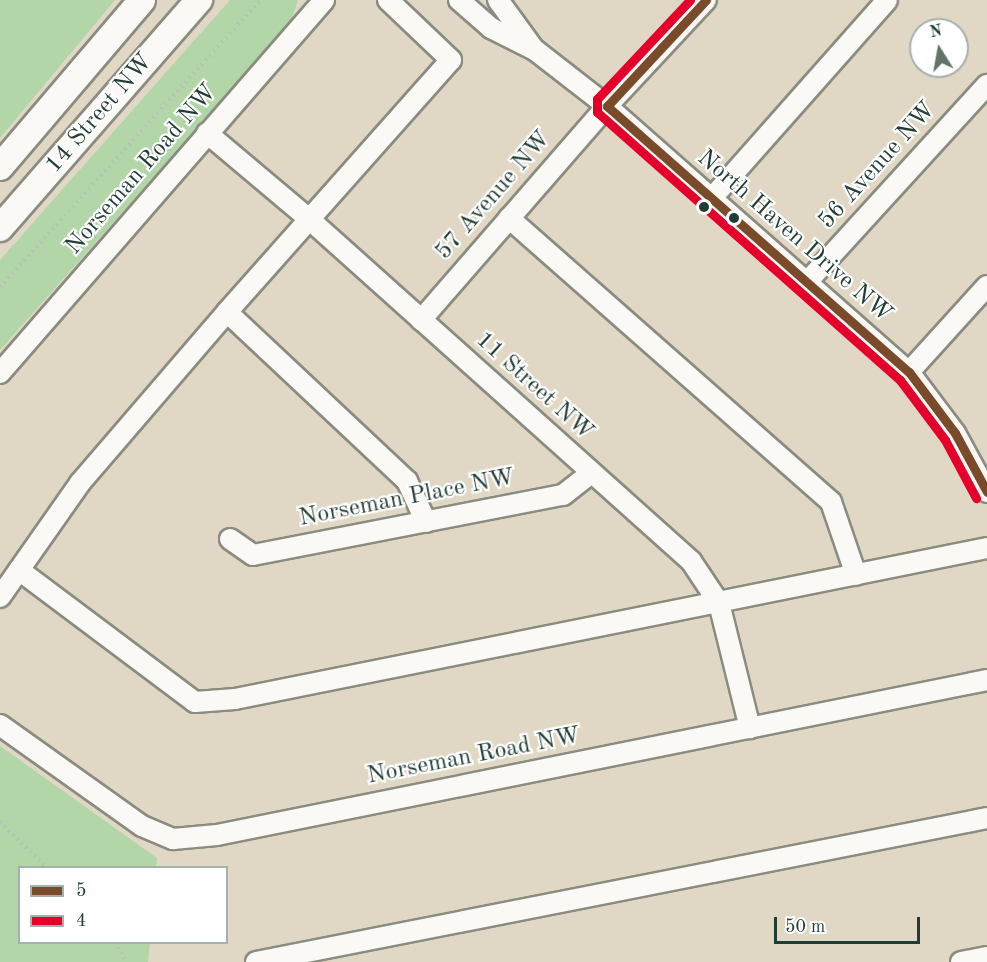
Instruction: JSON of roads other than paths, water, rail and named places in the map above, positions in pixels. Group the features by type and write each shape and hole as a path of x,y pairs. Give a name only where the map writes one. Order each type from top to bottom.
{"main road":[{"name":"14 Street NW","path":"0,167 142,0"},
{"name":"14 Street NW","path":"0,228 199,0"},
{"path":"180,23 213,0"}],"street":[{"name":"Norseman Road NW","path":"0,373 324,0"},
{"path":"0,597 80,483 227,312 451,60 388,0"},
{"name":"North Haven Drive NW","path":"459,0 491,28 535,50 607,106 909,372 955,433 987,492"},
{"name":"North Haven Drive NW","path":"498,0 535,50"},
{"name":"57 Avenue NW","path":"421,320 607,106 706,0"},
{"path":"712,198 887,0"},
{"name":"56 Avenue NW","path":"807,282 987,85"},
{"name":"11 Street NW","path":"207,133 309,219 691,561 719,603 750,728"},
{"path":"509,218 831,502 856,575"},
{"path":"909,372 987,286"},
{"path":"227,312 407,481 426,522"},
{"name":"Norseman Place NW","path":"230,539 253,555 563,495 591,473"},
{"path":"19,570 195,702 235,699 987,548"},
{"name":"Norseman Road NW","path":"0,725 142,826 173,839 217,835 987,680"},
{"path":"256,962 987,818"},
{"path":"961,962 987,957"}]}
